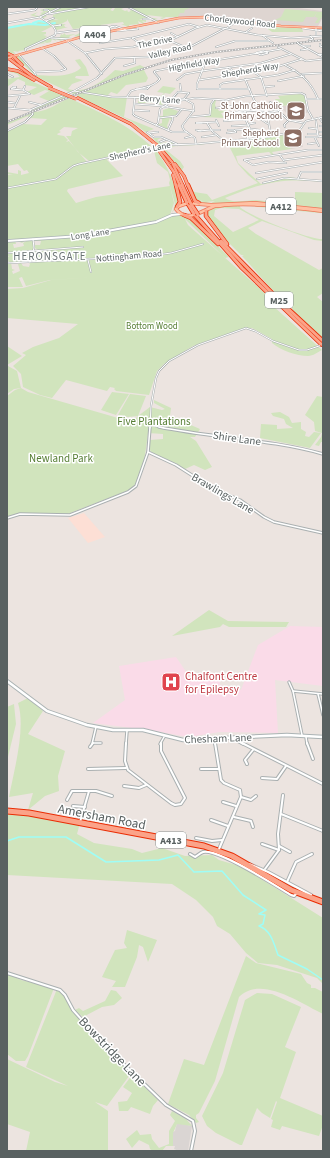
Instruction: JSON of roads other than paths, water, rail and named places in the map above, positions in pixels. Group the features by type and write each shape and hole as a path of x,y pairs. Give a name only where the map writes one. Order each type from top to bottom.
{"highway":[{"name":"M25","path":"7,53 14,56 28,73"},
{"name":"M25","path":"7,58 34,80"},
{"name":"M25","path":"7,58 50,87"},
{"name":"M25","path":"7,68 12,66 12,62"},
{"name":"M25","path":"7,68 20,72 34,80 77,99 123,122 144,136 181,172 195,201 199,203"},
{"name":"M25","path":"157,147 173,170 196,214 226,250"},
{"name":"M25","path":"172,162 189,203"},
{"name":"M25","path":"173,170 180,202 177,208"},
{"name":"M25","path":"207,211 206,216 237,257"},
{"name":"M25","path":"196,214 322,344"},
{"name":"M25","path":"183,215 191,218 226,250 322,344"},
{"name":"Amersham Road","path":"7,811 80,823 196,845 218,851 249,865 297,892 314,900 323,902"}],"main road":[{"name":"Chorleywood Road","path":"26,52 66,40 132,29 179,18 202,17 291,27 316,28"},
{"name":"A404","path":"316,28 323,27"},
{"name":"A404","path":"7,58 26,52"},
{"path":"199,203 207,206 207,211 183,215 177,212 177,208 183,204 199,203"},
{"name":"A412","path":"203,204 267,205 323,211"},
{"name":"A412","path":"207,211 214,206 234,204"}],"street":[{"path":"7,14 35,10 37,8 36,7"},
{"path":"7,23 40,17 61,7"},
{"path":"46,14 88,7"},
{"path":"128,7 159,23"},
{"path":"44,10 49,10 49,13"},
{"path":"40,17 50,24 56,33"},
{"path":"46,21 54,18"},
{"path":"143,20 152,19"},
{"name":"Valley Road","path":"74,91 95,80 114,59 149,57 188,48 237,21"},
{"path":"50,24 59,25"},
{"path":"101,43 131,38 190,24 199,27"},
{"name":"The Drive","path":"85,53 166,40 178,37 199,27 208,25 262,35 294,38 323,36"},
{"path":"112,26 126,30"},
{"path":"117,31 138,29 137,27"},
{"path":"246,32 252,28"},
{"path":"302,28 316,28 323,31"},
{"path":"316,28 316,36"},
{"path":"51,38 56,33 81,30"},
{"path":"171,33 178,37"},
{"path":"262,35 273,44"},
{"path":"309,40 313,39 310,36"},
{"path":"26,52 25,49 29,46 51,38 72,39"},
{"path":"131,38 142,45"},
{"path":"294,38 299,44 323,58"},
{"path":"66,40 85,53 102,74"},
{"path":"166,40 188,48"},
{"path":"216,46 234,41 269,41"},
{"path":"320,44 320,46 323,47"},
{"path":"303,46 310,46"},
{"path":"278,47 302,59 312,61 323,58"},
{"path":"34,72 68,70 54,56 42,48"},
{"name":"Highfield Way","path":"150,86 160,81 159,76 154,72 155,71 200,61 257,54 281,49"},
{"path":"300,50 308,49"},
{"path":"177,80 179,76 184,74 262,63 291,54"},
{"path":"318,55 323,54"},
{"path":"14,56 36,75"},
{"path":"124,66 135,63 134,57"},
{"name":"Shepherds Way","path":"199,80 252,70 270,69 302,59"},
{"path":"200,61 204,66 197,89 250,89"},
{"path":"284,65 302,74 313,86 318,99"},
{"path":"227,67 236,73"},
{"path":"252,70 260,77 267,96"},
{"path":"220,89 220,85 222,83 278,75 295,70"},
{"path":"302,74 323,72"},
{"path":"7,74 13,77"},
{"path":"278,81 304,76"},
{"path":"245,79 257,104 267,116 270,130 275,136"},
{"path":"180,84 181,92"},
{"path":"23,90 25,86"},
{"path":"136,89 147,90 150,86"},
{"path":"127,97 129,93 136,89 150,86"},
{"path":"264,87 274,86"},
{"path":"7,96 29,94 23,90 11,89 13,88"},
{"path":"7,108 30,110 74,91"},
{"name":"Berry Lane","path":"74,91 112,97 163,98 172,101 197,98 229,100 253,96 301,93 305,94 306,99"},
{"path":"178,92 189,93 184,99 178,101 172,99 178,92"},
{"path":"14,109 15,103 20,96"},
{"path":"136,97 133,114 135,116 175,133 187,132"},
{"path":"313,118 308,110 306,99 323,99"},
{"path":"186,100 193,105 194,111 182,125 183,129 196,139 196,144"},
{"path":"190,117 204,117 210,115 211,104 214,100"},
{"path":"156,125 158,123 159,112 163,106 172,101"},
{"path":"7,102 15,103"},
{"path":"29,102 41,105"},
{"path":"270,102 288,121 304,123 313,118 323,117"},
{"path":"134,104 163,106 194,111"},
{"path":"216,108 257,104"},
{"path":"163,106 168,107"},
{"path":"159,118 178,115 182,109"},
{"path":"7,131 25,122 33,114 30,110"},
{"path":"134,110 149,111"},
{"path":"229,114 262,110"},
{"path":"264,113 278,111"},
{"path":"267,116 259,118 269,124"},
{"path":"167,130 170,128 172,117"},
{"path":"319,118 323,123"},
{"path":"224,121 246,119 250,129"},
{"path":"216,120 219,126"},
{"path":"285,127 284,125 288,121"},
{"path":"316,121 318,137"},
{"path":"202,123 217,122"},
{"path":"293,126 295,122"},
{"path":"207,123 216,135 223,141"},
{"path":"224,129 235,133 234,126 255,123"},
{"name":"Shepherd's Lane","path":"7,188 55,179 73,166 138,150 177,144 196,144 275,136 301,130 304,123"},
{"path":"309,128 317,129"},
{"path":"228,131 250,129 259,130"},
{"path":"196,130 201,131"},
{"path":"198,131 220,130"},
{"path":"245,130 248,139"},
{"path":"147,132 154,138 160,137 177,144"},
{"path":"149,134 158,132"},
{"path":"308,134 318,134"},
{"path":"202,137 205,135 216,135"},
{"path":"247,135 258,135"},
{"path":"185,138 192,136"},
{"path":"307,137 323,137"},
{"path":"315,138 319,146"},
{"path":"160,142 165,140"},
{"path":"308,144 317,143"},
{"path":"286,163 269,162 253,165 246,163 244,160 310,150 323,150"},
{"path":"279,154 289,167"},
{"path":"284,160 323,155"},
{"path":"256,173 323,162"},
{"path":"298,178 301,172 323,171"},
{"path":"258,179 286,173"},
{"path":"268,176 273,180"},
{"path":"263,183 284,178 323,181"},
{"path":"170,216 177,208"},
{"name":"Long Lane","path":"7,241 80,236 156,222 170,216 183,215"},
{"path":"30,262 33,251 33,239"},
{"name":"Nottingham Road","path":"7,263 88,260 160,255 202,244"},
{"path":"7,253 83,247"},
{"path":"88,260 91,272"},
{"path":"7,518 20,514 70,515 128,492 136,486 148,452 156,378 158,371 169,361 198,345 246,328 255,331 273,341 299,350 307,350 322,344"},
{"name":"Shire Lane","path":"150,425 185,432 299,447 323,454"},
{"name":"Brawlings Lane","path":"148,452 176,465 212,488 240,500 264,517 274,522 323,533"},
{"name":"Chesham Lane","path":"7,681 30,697 39,706 96,727 127,731 143,730 183,740 287,735 323,737"},
{"path":"289,682 293,691 302,737"},
{"path":"293,691 323,694"},
{"path":"318,694 323,715"},
{"path":"90,747 93,743 96,727"},
{"path":"126,768 127,731"},
{"path":"88,769 126,768 175,805 181,804 185,798 161,751 160,745 164,736"},
{"path":"306,737 307,747 313,759"},
{"path":"214,738 221,780 224,783 240,790 241,797 218,851"},
{"path":"232,738 253,750 323,784"},
{"path":"93,743 101,743"},
{"path":"247,764 245,760 253,750"},
{"path":"262,778 276,781 281,778 286,766"},
{"path":"201,769 218,768"},
{"path":"124,786 139,788 146,784"},
{"path":"67,800 72,791 89,791 112,796"},
{"path":"80,823 89,791"},
{"path":"265,869 279,850 278,834 283,795"},
{"path":"241,797 251,800 256,796"},
{"path":"223,802 236,806"},
{"path":"73,806 85,807"},
{"path":"281,814 294,818 323,832"},
{"path":"233,817 251,821 253,827"},
{"path":"211,820 229,826"},
{"path":"196,838 212,841 222,840"},
{"path":"262,844 279,850"},
{"path":"279,846 290,852"},
{"path":"190,854 196,857 203,852 212,853 249,869 291,896 294,896 297,892"},
{"path":"287,883 296,862 312,854"},
{"path":"249,865 253,863 265,869 287,883 313,896 314,900"},
{"name":"Bowstridge Lane","path":"7,972 54,987 66,995 73,1010 108,1049 166,1105 193,1121 195,1132 191,1151"}],"waterway":[{"path":"33,23 39,21 49,23"},
{"path":"7,28 29,24 45,25 55,23"},
{"path":"7,841 19,837 66,837 106,862 159,860 178,855 194,872 222,871 243,895 266,910 259,914 265,915 263,924 259,926 269,934 278,955 307,969 323,980"}],"railway":[{"path":"7,122 124,75 171,60 216,52 323,40"}],"place":[{"name":"St John Catholic Primary School","path":"296,111"},
{"name":"Shepherd Primary School","path":"293,138"},
{"name":"Chalfont Centre for Epilepsy","path":"171,682"}],"district":[{"name":"HERONSGATE","path":"50,256"}],"park label":[{"name":"Bottom Wood","path":"152,326"},
{"name":"Five Plantations","path":"154,421"},
{"name":"Newland Park","path":"61,458"}]}
